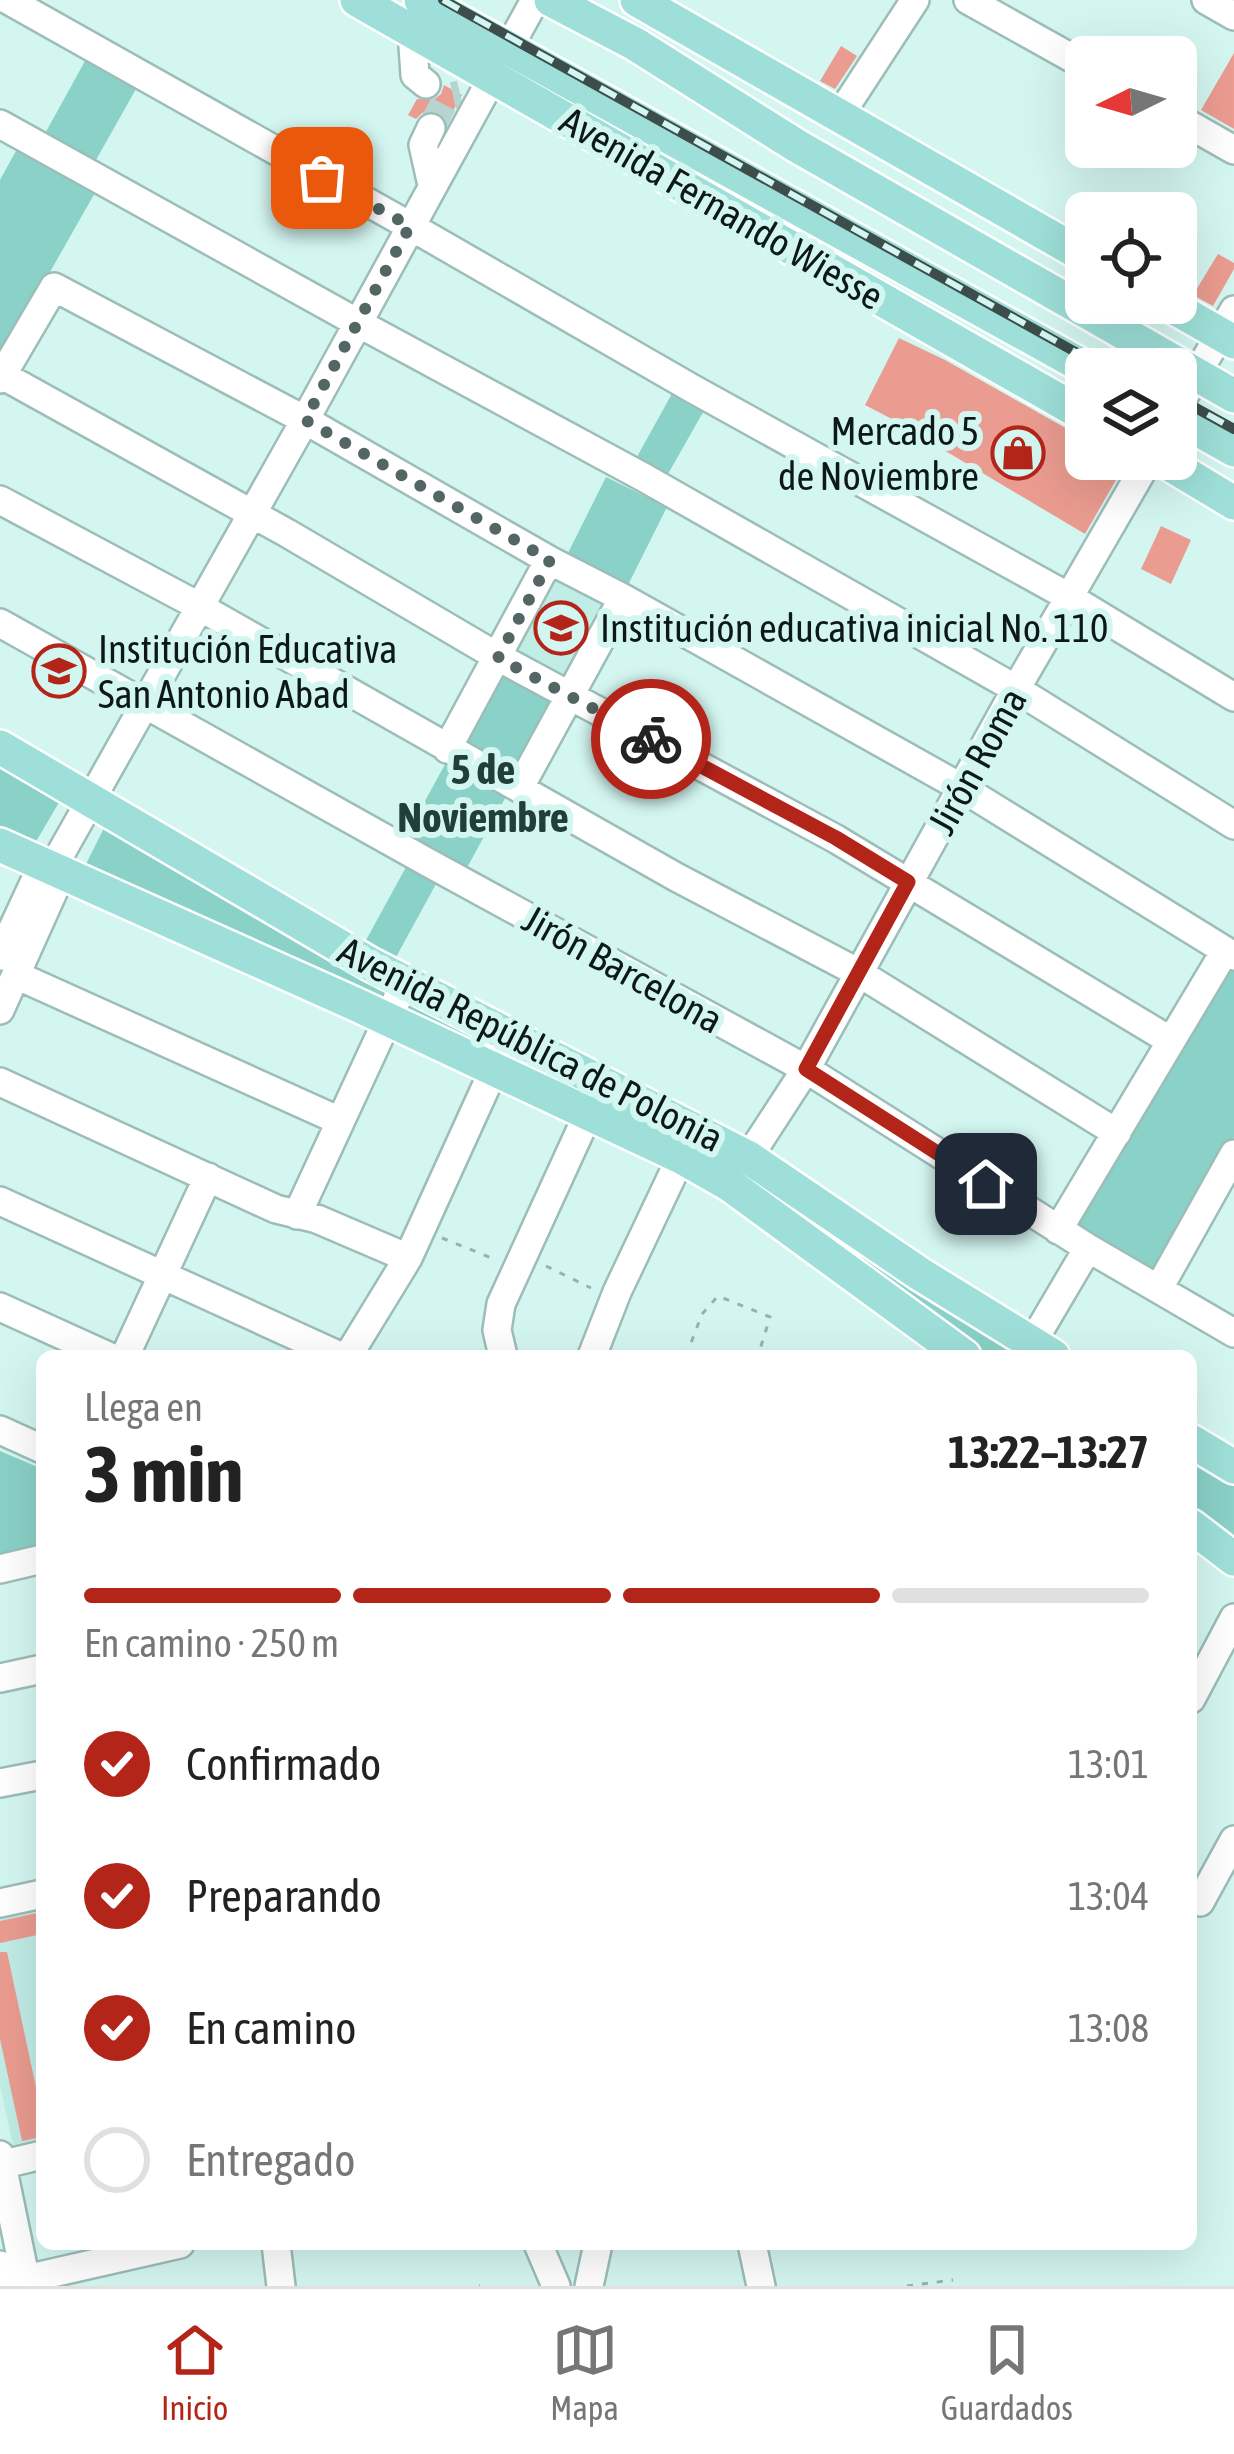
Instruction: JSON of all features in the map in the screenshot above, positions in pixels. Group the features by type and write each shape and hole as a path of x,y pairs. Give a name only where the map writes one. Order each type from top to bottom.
{"main road":[{"name":"Avenida Fernando Wiesse","path":"357,0 416,16 487,78 1065,404"},
{"path":"551,0 635,44 797,146 1150,348"},
{"path":"637,0 1065,245"},
{"name":"Avenida Fernando Wiesse","path":"487,78 785,199 1065,356"},
{"path":"1197,316 1229,329"},
{"path":"1197,375 1234,396"},
{"path":"1197,427 1234,451"},
{"path":"1196,480 1234,503"},
{"name":"Avenida República de Polonia","path":"0,747 1043,1349"},
{"name":"Avenida República de Polonia","path":"0,845 50,872 398,1024 681,1157 740,1171 957,1350"},
{"path":"398,1024 415,986"},
{"path":"1197,1445 1234,1467"},
{"path":"1197,1531 1234,1559"}],"street":[{"path":"8,0 1069,597 1234,697"},
{"path":"0,1010 8,966 54,890 50,872 89,798 305,420 487,78 535,0"},
{"path":"839,115 914,0"},
{"path":"968,0 1065,54"},
{"path":"1206,0 1234,16"},
{"path":"416,16 416,75 426,84"},
{"path":"0,124 644,477 1016,689 1234,825"},
{"path":"431,128 422,145 432,185"},
{"path":"1197,129 1234,150"},
{"path":"1058,1229 1171,1041 1230,954 962,788 305,420 54,286 1,377 251,514 498,658 836,838 1171,1041"},
{"path":"1197,371 1229,329"},
{"name":"Jirón Roma","path":"740,1171 806,1069 1137,480"},
{"path":"0,500 198,606 676,878 859,974 1117,1133"},
{"path":"447,749 550,560"},
{"path":"520,787 623,598"},
{"name":"Jirón Barcelona","path":"0,623 806,1069 1088,1248 1234,1333"},
{"path":"8,966 340,1121"},
{"path":"297,1215 340,1121 398,1024"},
{"path":"348,1350 408,1258 494,1069"},
{"path":"0,1082 276,1209 317,1219 408,1258"},
{"path":"502,1350 497,1330 502,1304 588,1114"},
{"path":"1159,1288 1234,1154"},
{"path":"594,1350 681,1157"},
{"path":"127,1350 208,1177"},
{"path":"0,1201 331,1350"},
{"path":"1043,1349 1088,1248"},
{"path":"0,1306 95,1350"},
{"path":"0,1430 36,1446"},
{"path":"0,1568 36,1560"},
{"path":"1197,1688 1234,1618"},
{"path":"0,1678 36,1670"},
{"path":"0,1783 36,1775"},
{"path":"1200,1902 1234,1840"},
{"path":"0,1904 36,1895"},
{"path":"36,2156 1,2161 10,2280 152,2250"},
{"path":"277,2250 281,2286"},
{"path":"541,2250 556,2286"},
{"path":"590,2286 597,2250"},
{"path":"753,2250 761,2286"}],"path":[{"path":"421,1229 614,1299"},
{"path":"688,1350 702,1314 718,1296 770,1317 760,1350"},
{"path":"907,2286 953,2280"}],"shaded area":[{"path":"85,61 136,89 92,167 42,139"},
{"path":"17,149 96,191 0,360 0,180"},
{"path":"674,390 706,407 664,481 633,464"},
{"path":"606,477 667,507 628,585 567,555"},
{"name":"Institución educativa inicial No. 110","path":"552,566 618,601 570,691 504,656"},
{"path":"503,669 553,698 510,772 460,742"},
{"path":"0,757 64,794 34,845 0,829"},
{"path":"448,759 508,793 464,873 404,839"},
{"path":"108,820 705,1159 84,868"},
{"path":"406,867 436,884 395,959 365,942"},
{"path":"1234,961 1234,1137 1154,1272 1067,1220"},
{"path":"749,1178 1033,1350 973,1350 745,1184"},
{"path":"1197,1450 1234,1473 1234,1545 1197,1517"},
{"path":"0,1451 36,1466 36,1559 0,1567"},
{"path":"36,1911 36,2139 13,2145 0,2086 0,1919"}],"building":[{"path":"841,46 857,56 835,89 820,81"},
{"path":"1234,53 1234,129 1201,110"},
{"path":"444,85 462,95 447,121 431,110 416,119 408,115 417,99 433,100"},
{"path":"1218,254 1234,263 1213,306 1197,297 1197,288"},
{"name":"Mercado 5 de Noviembre","path":"899,338 1065,428 1065,480 1116,480 1085,534 922,437 919,444 904,436 909,428 865,405"},
{"path":"1161,526 1191,540 1171,584 1141,569"},
{"path":"36,1913 36,1935 0,1943 0,1921"},
{"path":"0,1952 7,1952 36,2087 36,2138 22,2141 0,2039"}],"tunnel":[{"path":"431,128 447,97 460,94"}],"railway":[{"path":"443,0 1068,348"},
{"path":"1197,409 1234,429"}],"way so far":[{"path":"322,178 410,226 305,420 550,560 498,658 651,739"}],"place":[{"name":"Mercado 5 de Noviembre","path":"1018,453"},
{"name":"Institución educativa inicial No. 110","path":"561,628"},
{"name":"Institución Educativa San Antonio Abad","path":"59,671"}],"district":[{"name":"5 de Noviembre","path":"483,793"}],"route":[{"path":"651,739 908,882 806,1069 986,1184"}]}
